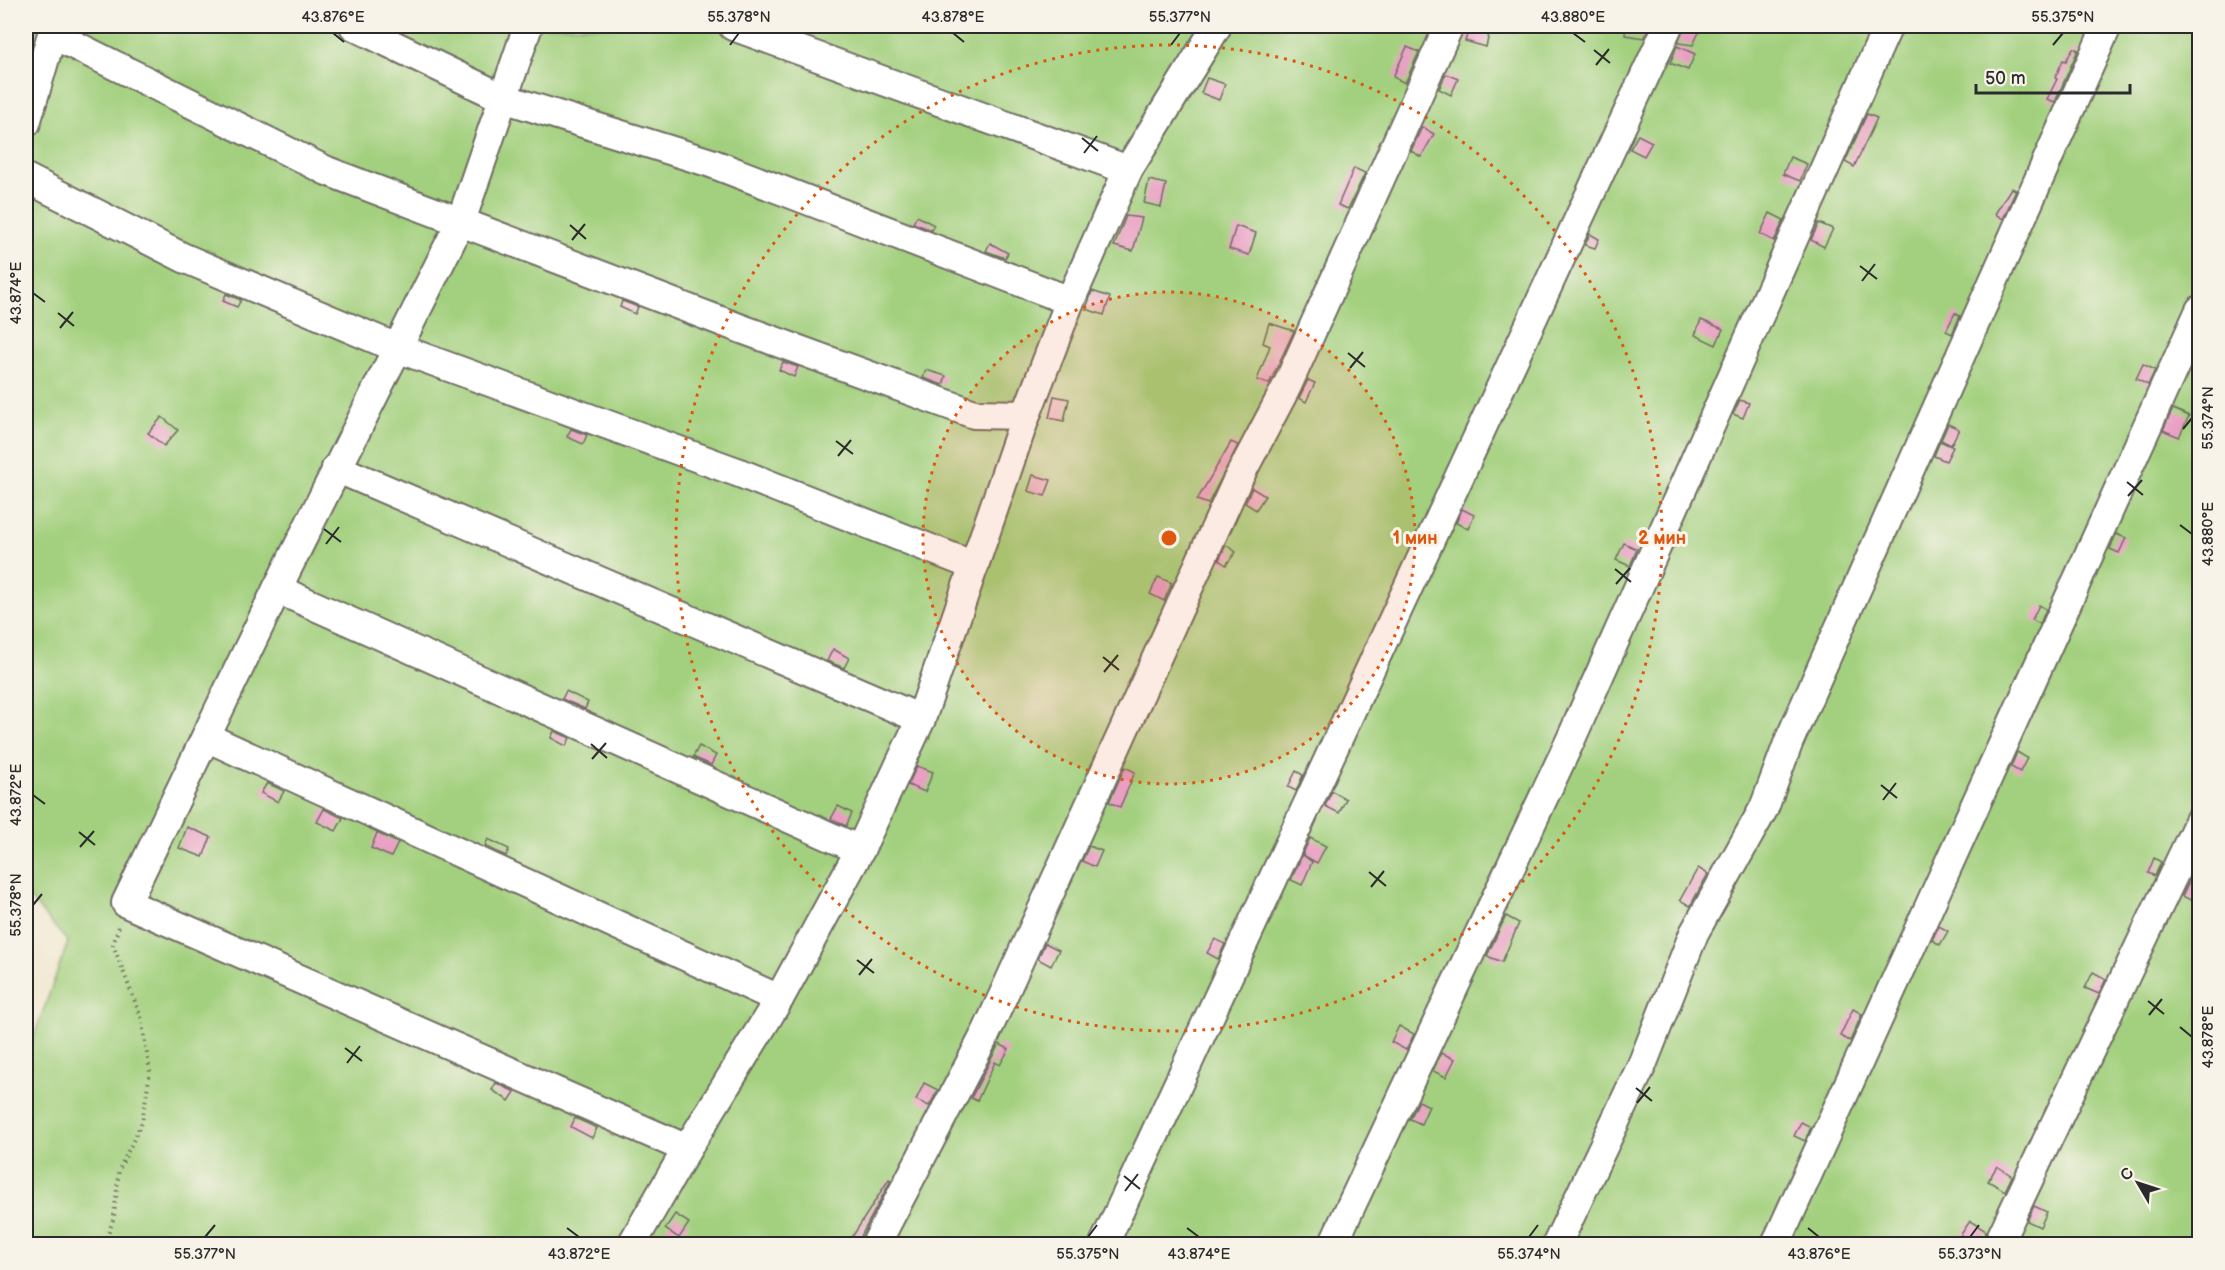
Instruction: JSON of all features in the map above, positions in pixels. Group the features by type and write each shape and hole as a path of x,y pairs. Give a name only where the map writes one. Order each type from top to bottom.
{"lane":[{"path":"354,26 503,98 711,163 1070,301"},
{"path":"528,26 460,220 336,468 126,903 687,1149"},
{"path":"733,26 1128,170"},
{"path":"632,1245 687,1149 779,999 860,850 921,719 1026,416 1070,301 1128,170 1217,26"},
{"path":"876,1245 987,1031 1236,483 1287,386 1449,26"},
{"path":"1104,1245 1668,26"},
{"path":"1333,1245 1571,739 1888,26"},
{"path":"1557,1245 1642,1065 1694,933 1764,808 1789,741 2107,26"},
{"path":"26,123 46,28 327,171 739,328 974,414 1026,416"},
{"path":"26,178 184,258 397,348 737,472 974,566"},
{"path":"1776,1245 2199,310"},
{"path":"336,468 921,719"},
{"path":"277,589 860,850"},
{"path":"206,737 779,999"},
{"path":"1998,1245 2199,819"}],"path":[{"path":"105,1245 114,1217 119,1170 142,1122 150,1072 141,1017 113,945 126,903"}],"green space":[{"path":"26,26 2199,26 2199,1244 26,1244 26,1058 68,942 26,894"}],"building":[{"path":"1470,26 1490,30 1486,47 1465,41"},
{"path":"1626,26 1650,26 1644,38 1625,35"},
{"path":"1684,26 1702,26 1693,45 1678,43"},
{"path":"1677,46 1695,54 1688,70 1670,63"},
{"path":"1407,47 1419,52 1405,83 1393,77"},
{"path":"2073,48 2078,50 2055,102 2047,99 2063,60 2066,61"},
{"path":"1446,74 1458,79 1451,95 1439,89"},
{"path":"1207,78 1225,84 1219,100 1201,93"},
{"path":"1867,114 1877,118 1854,167 1845,162"},
{"path":"1422,127 1434,134 1421,157 1411,151"},
{"path":"1638,135 1652,142 1644,156 1630,149"},
{"path":"1790,157 1807,164 1800,181 1783,174"},
{"path":"1354,168 1365,173 1348,209 1338,205"},
{"path":"1149,180 1166,184 1161,207 1144,203"},
{"path":"2011,188 2016,190 2003,219 1995,214"},
{"path":"1770,213 1784,220 1774,241 1760,234"},
{"path":"917,216 934,225 931,230 913,223"},
{"path":"1126,216 1142,218 1133,251 1114,246"},
{"path":"1819,223 1833,229 1824,247 1811,240"},
{"path":"1236,226 1256,233 1249,255 1229,249"},
{"path":"1590,234 1599,239 1595,248 1585,245"},
{"path":"990,243 1008,253 1005,258 986,251"},
{"path":"1092,291 1110,297 1104,315 1086,309"},
{"path":"226,294 241,300 237,307 223,301"},
{"path":"622,301 638,307 635,314 620,307"},
{"path":"1955,313 1960,316 1952,334 1946,331"},
{"path":"1701,320 1723,329 1716,345 1695,335"},
{"path":"1269,323 1294,331 1269,384 1257,380 1270,346 1263,343"},
{"path":"783,362 798,367 794,377 779,370"},
{"path":"2143,364 2155,370 2148,385 2136,379"},
{"path":"926,370 946,376 943,385 923,378"},
{"path":"1308,380 1315,383 1306,402 1299,398"},
{"path":"1054,396 1069,399 1064,421 1049,418"},
{"path":"1740,400 1749,403 1743,418 1733,414"},
{"path":"2173,409 2189,416 2179,437 2163,430"},
{"path":"162,417 178,430 164,446 148,433"},
{"path":"1948,424 1959,429 1951,445 1941,440"},
{"path":"571,429 587,435 583,444 567,437"},
{"path":"1940,441 1953,447 1946,461 1934,456"},
{"path":"1231,442 1238,445 1208,504 1197,500"},
{"path":"1033,475 1051,480 1045,496 1028,491"},
{"path":"1252,488 1265,496 1256,510 1245,503"},
{"path":"1462,509 1474,515 1468,529 1456,523"},
{"path":"2116,534 2126,538 2119,553 2110,549"},
{"path":"1624,543 1637,549 1630,566 1616,560"},
{"path":"1226,545 1236,552 1226,565 1219,560"},
{"path":"1158,577 1172,583 1164,601 1150,594"},
{"path":"2039,605 2046,609 2040,624 2032,620"},
{"path":"833,649 849,658 844,668 827,661"},
{"path":"566,691 588,702 585,709 562,699"},
{"path":"554,731 570,738 566,746 551,738"},
{"path":"699,746 716,755 711,765 693,757"},
{"path":"2017,752 2027,758 2020,772 2011,767"},
{"path":"917,766 933,772 925,792 908,785"},
{"path":"1125,767 1135,772 1120,807 1109,802"},
{"path":"1296,771 1303,775 1296,791 1288,787"},
{"path":"267,783 284,791 278,802 261,793"},
{"path":"1332,791 1346,799 1339,813 1325,806"},
{"path":"838,806 852,813 846,826 831,819"},
{"path":"324,809 343,818 336,831 317,822"},
{"path":"187,827 211,837 203,857 179,848"},
{"path":"377,833 398,843 391,857 371,848"},
{"path":"1310,838 1326,846 1317,863 1303,855 1312,862 1302,885 1291,880"},
{"path":"488,839 509,849 506,856 485,846"},
{"path":"1089,846 1102,851 1095,867 1082,861"},
{"path":"2154,858 2161,862 2155,876 2148,873"},
{"path":"1698,868 1708,874 1690,906 1680,900"},
{"path":"2192,875 2199,879 2199,886 2193,901 2182,896"},
{"path":"1506,916 1519,923 1502,962 1487,956"},
{"path":"1939,926 1948,931 1940,945 1932,940"},
{"path":"1215,939 1225,944 1218,959 1207,953"},
{"path":"1045,943 1059,950 1051,966 1038,959"},
{"path":"2093,972 2106,979 2099,994 2085,988"},
{"path":"1853,1009 1862,1014 1850,1041 1840,1036"},
{"path":"1399,1026 1414,1034 1406,1050 1391,1042"},
{"path":"999,1044 1009,1049 1000,1065 995,1062 977,1101 971,1098"},
{"path":"1441,1053 1455,1059 1446,1077 1433,1071"},
{"path":"496,1083 515,1092 509,1101 492,1090"},
{"path":"924,1083 938,1090 929,1106 916,1100"},
{"path":"1419,1101 1429,1106 1421,1124 1410,1119"},
{"path":"575,1118 597,1128 592,1138 571,1127"},
{"path":"1801,1122 1811,1127 1805,1141 1794,1136"},
{"path":"1997,1166 2012,1176 2005,1191 1988,1181"},
{"path":"889,1179 891,1180 861,1236 860,1245 847,1245"},
{"path":"2034,1206 2047,1212 2040,1227 2027,1221"},
{"path":"675,1214 689,1223 679,1238 665,1229"},
{"path":"1970,1221 1986,1231 1981,1245 1973,1245 1960,1236"}]}
